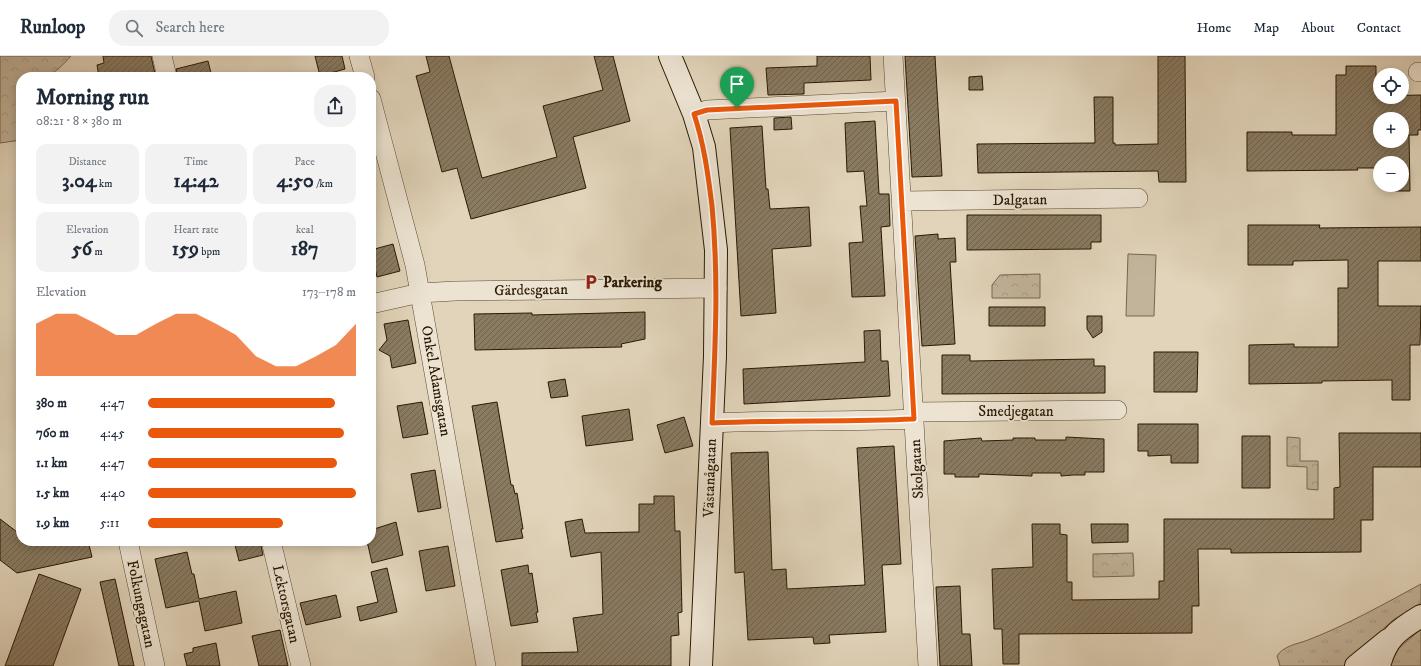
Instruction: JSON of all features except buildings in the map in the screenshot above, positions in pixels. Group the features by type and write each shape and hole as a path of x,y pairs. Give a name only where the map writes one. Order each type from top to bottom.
{"street":[{"path":"162,56 166,72"},
{"path":"359,56 364,72"},
{"name":"Västanågatan","path":"670,56 694,114 702,139 708,166 715,239 717,288 701,666"},
{"name":"Skolgatan","path":"893,56 928,666"},
{"path":"694,114 715,109 896,101"},
{"name":"Onkel Adamsgatan","path":"376,118 415,265 486,666"},
{"name":"Dalgatan","path":"902,201 1138,198"},
{"name":"Gärdesgatan","path":"376,303 420,293 455,291 717,288"},
{"name":"Smedjegatan","path":"712,423 774,421 849,422 914,415 1117,410"},
{"name":"Folkungagatan","path":"129,546 155,666"},
{"name":"Lektorsgatan","path":"272,546 301,666"},
{"path":"1356,666 1392,636 1421,616"},
{"path":"1379,666 1384,649 1392,636"}],"green space":[{"path":"0,56 71,56 54,72 16,72 16,141 0,143"},
{"path":"1128,254 1156,255 1154,316 1126,316"},
{"path":"1040,274 1040,298 992,298 992,285 1000,275"},
{"path":"1287,437 1300,438 1300,461 1318,461 1318,490 1307,489 1307,467 1287,466"},
{"path":"1133,553 1134,576 1093,577 1093,554"},
{"path":"1421,584 1421,603 1393,620 1344,666 1280,666 1277,656 1283,650 1337,628"},
{"path":"1421,629 1421,666 1390,666 1398,649"}],"place":[{"name":"Parkering","path":"591,282"}],"route":[{"path":"896,101 914,419 849,422 774,421 712,423 717,288 716,250 707,160 694,114 707,110 737,108 896,101"}]}
